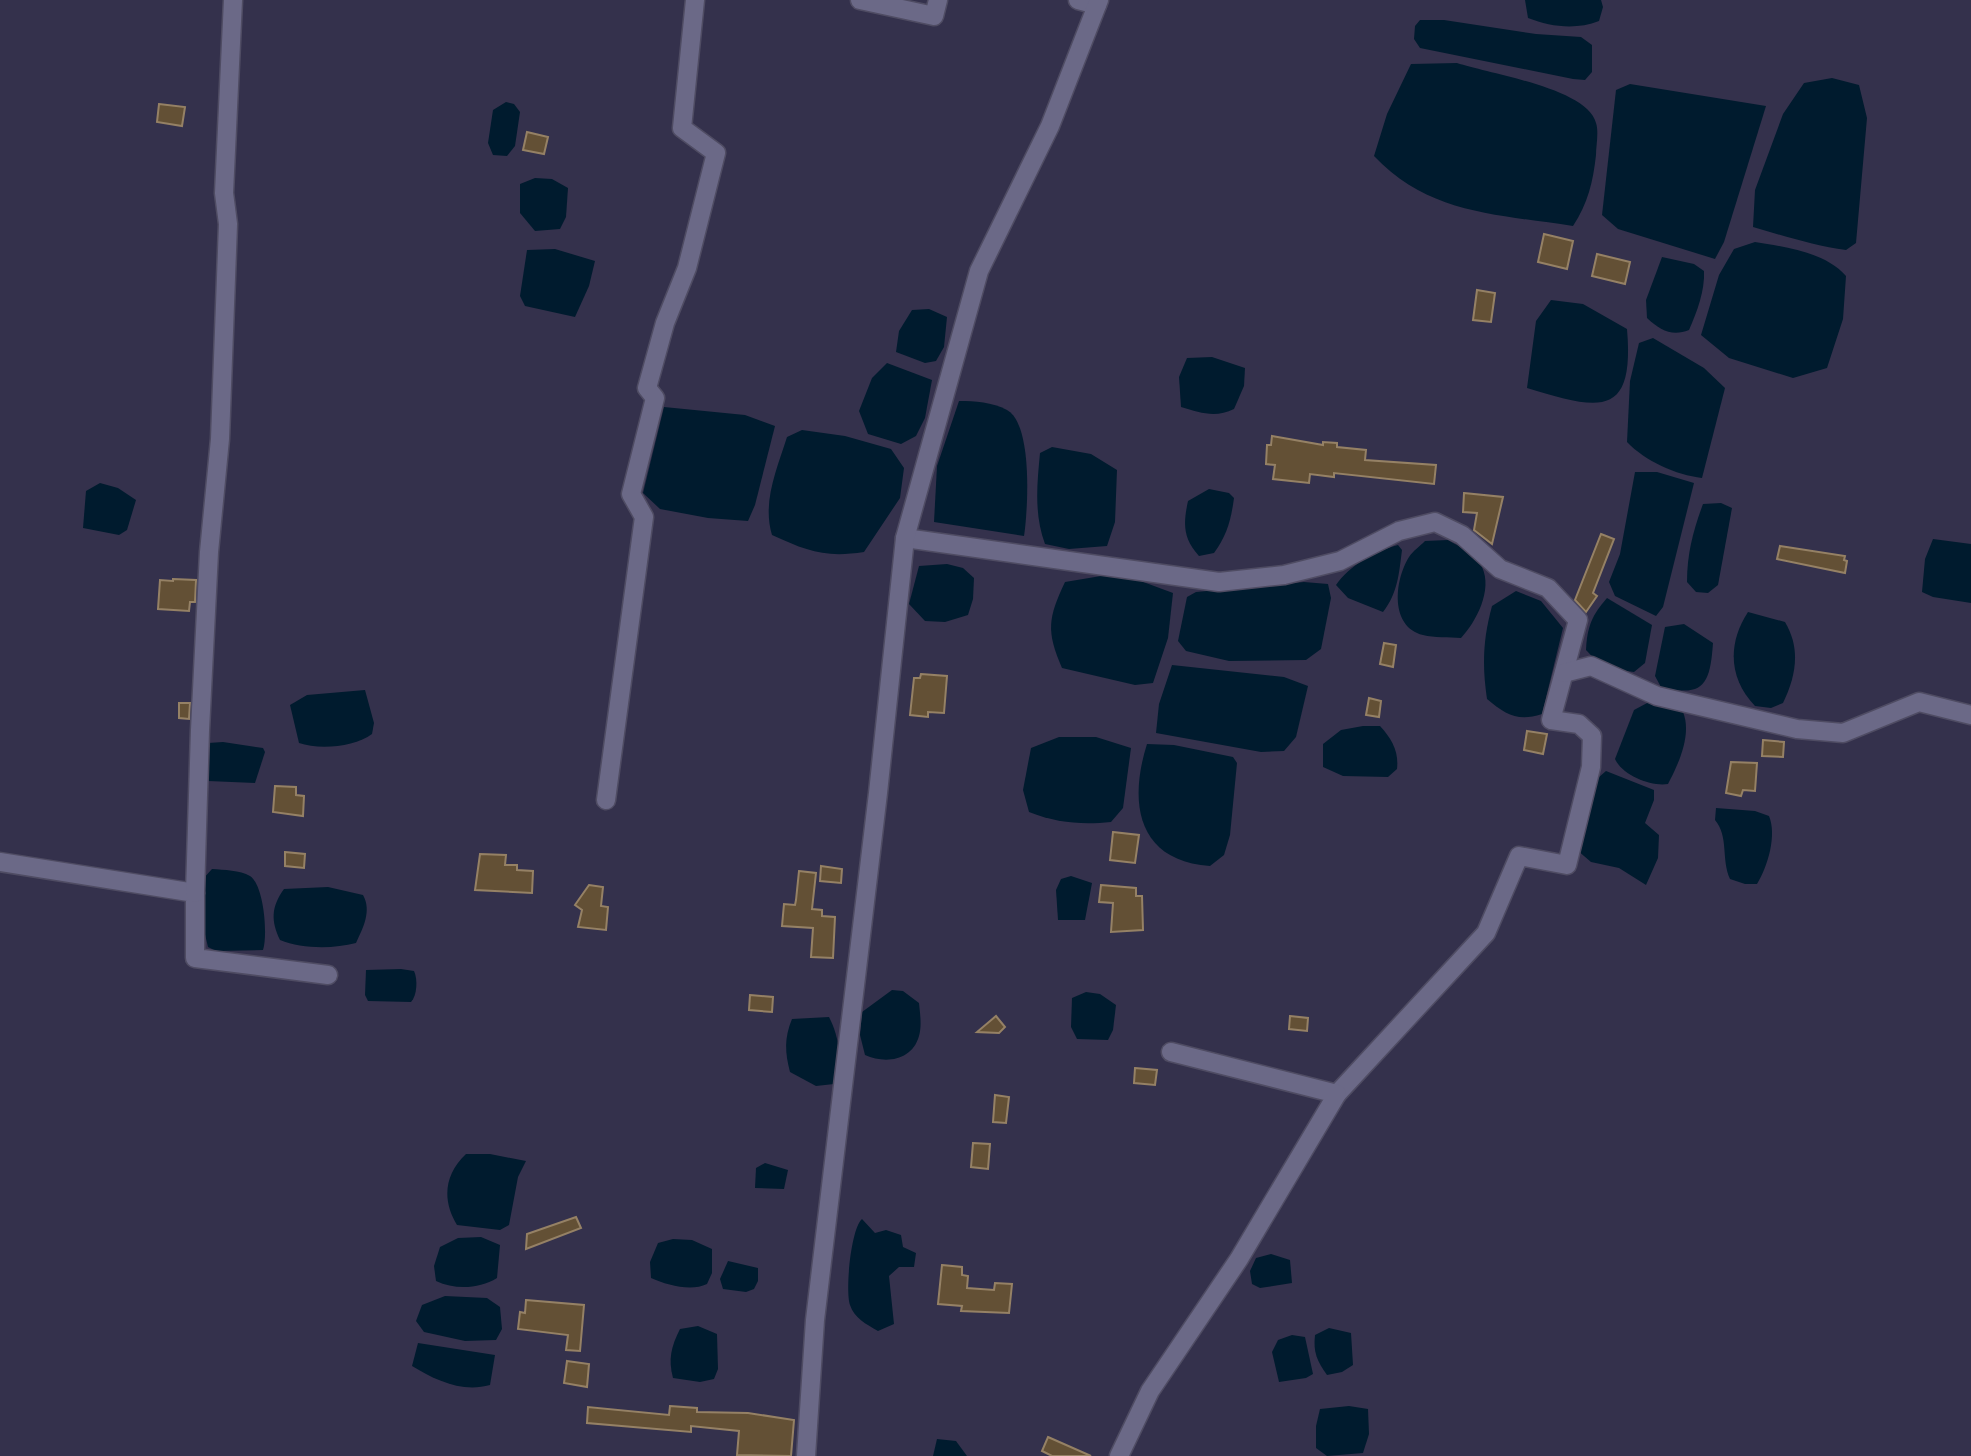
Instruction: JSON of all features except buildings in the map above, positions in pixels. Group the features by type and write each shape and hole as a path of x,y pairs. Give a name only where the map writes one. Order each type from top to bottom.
{"street":[{"path":"233,0 233,56 224,193 228,224 220,439 209,552 195,893 195,958 328,975"},
{"path":"606,800 644,517 631,494 655,398 648,388 665,323 687,268 716,153 682,128 695,0"},
{"path":"860,0 934,16 938,0"},
{"path":"806,1456 815,1320 878,793 905,538 979,271 1050,125 1098,2 1078,0"},
{"path":"905,538 1219,582 1284,575 1340,561 1399,531 1436,522 1462,535 1500,569 1548,588 1578,620 1551,720 1579,724 1592,737 1591,767 1567,865 1519,856 1486,933 1337,1094 1239,1259 1150,1391 1119,1456"},
{"path":"1563,673 1591,666 1657,696 1797,730 1843,733 1919,702 1971,715"},
{"path":"0,862 195,893"},
{"path":"1171,1052 1337,1094"}],"water":[{"path":"1525,0 1601,0 1603,7 1599,21 1581,26 1564,26 1528,18"},
{"path":"1420,20 1444,20 1536,34 1581,37 1592,45 1592,72 1585,80 1573,79 1420,48 1414,39 1415,26"},
{"path":"1457,63 1557,92 1575,100 1589,111 1597,127 1595,165 1586,201 1573,226 1492,214 1442,201 1418,190 1374,156 1387,114 1411,64"},
{"path":"1832,78 1859,85 1867,118 1856,243 1846,250 1753,227 1755,190 1783,114 1804,83"},
{"path":"1630,84 1766,106 1724,242 1715,259 1618,229 1602,215 1616,90"},
{"path":"506,102 514,104 520,112 515,146 507,156 493,155 488,143 493,110"},
{"path":"535,178 552,179 568,188 566,217 560,229 535,231 520,213 520,184"},
{"path":"1755,242 1816,256 1846,276 1843,319 1827,368 1793,378 1729,358 1701,335 1719,275 1734,249"},
{"path":"555,249 595,261 589,286 575,317 525,306 520,296 527,250"},
{"path":"1662,257 1694,264 1704,271 1695,316 1689,330 1683,332 1666,331 1647,318 1646,300"},
{"path":"1551,300 1583,304 1627,329 1628,359 1625,380 1617,394 1606,401 1573,401 1527,388 1536,321"},
{"path":"929,309 947,317 944,347 936,361 925,363 896,352 899,331 912,310"},
{"path":"1653,338 1704,368 1725,388 1702,478 1661,466 1627,442 1630,381 1639,343"},
{"path":"1212,357 1245,368 1244,386 1234,409 1214,414 1181,407 1179,377 1187,358"},
{"path":"887,363 932,380 925,418 916,436 901,444 868,434 859,411 872,378"},
{"path":"959,401 995,405 1007,410 1015,418 1021,432 1027,468 1024,536 934,522 937,466"},
{"path":"664,407 745,415 775,426 755,505 748,521 708,518 660,509 643,493"},
{"path":"802,430 845,436 891,449 904,468 900,498 864,552 817,552 772,535 769,510 775,473 787,437"},
{"path":"1052,447 1091,454 1117,470 1115,522 1107,546 1069,549 1045,544 1038,510 1038,476 1040,453"},
{"path":"1635,472 1657,472 1694,483 1663,607 1656,616 1615,596 1609,582 1620,554"},
{"path":"100,483 118,488 136,500 127,530 119,535 83,528 86,491"},
{"path":"1209,489 1229,493 1234,498 1228,527 1222,540 1214,553 1199,556 1187,537 1186,509 1188,501"},
{"path":"1721,503 1732,508 1718,585 1708,593 1696,592 1687,582 1694,533 1703,504"},
{"path":"1933,539 1971,544 1971,603 1933,597 1922,592 1925,559"},
{"path":"1448,540 1475,558 1485,576 1481,605 1461,638 1427,636 1412,630 1400,613 1398,602 1400,578 1411,555 1425,541"},
{"path":"1398,545 1402,550 1397,582 1392,598 1383,612 1348,598 1336,585 1363,560"},
{"path":"947,564 963,568 974,578 973,599 968,615 945,622 925,621 909,604 919,566"},
{"path":"1119,573 1173,593 1168,638 1153,683 1135,685 1062,668 1053,644 1052,615 1065,582"},
{"path":"1304,582 1328,584 1331,598 1321,649 1306,660 1229,661 1186,651 1178,641 1187,597 1196,592"},
{"path":"1516,591 1541,601 1563,628 1542,714 1526,717 1506,713 1487,699 1484,675 1485,641 1492,606"},
{"path":"1607,598 1652,625 1645,663 1634,672 1608,666 1586,650 1591,622"},
{"path":"1748,612 1785,622 1793,642 1795,663 1791,683 1783,703 1771,708 1755,706 1746,696 1736,673 1734,649 1741,624"},
{"path":"1684,624 1713,643 1707,678 1696,689 1687,691 1661,687 1655,676 1665,627"},
{"path":"1172,665 1284,677 1308,686 1296,737 1284,751 1261,752 1156,733 1159,704"},
{"path":"365,690 374,723 372,734 356,742 337,746 299,743 290,705 307,695"},
{"path":"1649,702 1683,712 1685,739 1668,784 1654,784 1638,779 1624,770 1615,759 1634,710"},
{"path":"1380,726 1384,731 1396,751 1397,769 1388,777 1343,776 1323,767 1323,744 1341,730"},
{"path":"1059,737 1096,737 1131,748 1123,808 1111,822 1070,822 1029,812 1023,790 1031,748"},
{"path":"223,742 263,748 265,752 255,783 208,781 204,762 208,743"},
{"path":"1147,744 1174,745 1233,757 1237,763 1230,835 1224,855 1210,866 1186,862 1167,853 1153,841 1144,826 1139,788"},
{"path":"1606,771 1654,790 1654,800 1645,823 1659,835 1658,858 1646,885 1619,868 1591,862 1577,850 1591,784"},
{"path":"1716,808 1755,811 1769,816 1772,832 1770,850 1757,884 1745,884 1730,879 1724,841 1715,820"},
{"path":"212,869 242,873 255,881 264,911 263,950 216,951 208,947 204,930 202,880"},
{"path":"1071,876 1092,883 1085,920 1058,920 1056,890 1061,879"},
{"path":"328,887 363,895 366,901 367,913 356,943 318,947 280,940 274,914 284,889"},
{"path":"366,970 414,971 415,974 416,992 411,1002 368,1001 365,995"},
{"path":"892,990 903,991 919,1003 919,1036 910,1051 904,1055 889,1060 873,1058 865,1055 860,1035 862,1012"},
{"path":"1086,992 1100,994 1116,1005 1113,1030 1108,1040 1077,1039 1071,1027 1072,998"},
{"path":"829,1017 838,1042 839,1068 834,1084 816,1086 790,1072 786,1052 788,1033 792,1019"},
{"path":"466,1154 490,1154 526,1161 518,1177 509,1225 500,1230 457,1225 452,1216 447,1197 450,1179 453,1170"},
{"path":"765,1163 788,1170 784,1189 755,1188 756,1168"},
{"path":"862,1219 875,1233 886,1230 901,1235 903,1247 916,1253 914,1267 899,1267 889,1276 894,1324 878,1331 857,1317 849,1298 852,1246"},
{"path":"481,1237 500,1245 497,1278 467,1287 436,1281 434,1266 440,1247 458,1238"},
{"path":"673,1239 692,1240 712,1249 712,1273 707,1284 686,1287 651,1278 650,1262 658,1243"},
{"path":"1271,1254 1290,1260 1292,1283 1260,1288 1252,1284 1250,1271 1256,1258"},
{"path":"728,1261 758,1268 758,1281 754,1289 746,1292 723,1289 720,1279"},
{"path":"445,1296 487,1298 500,1307 502,1329 496,1340 465,1341 424,1332 416,1321 422,1305"},
{"path":"698,1326 717,1334 718,1369 714,1379 700,1382 673,1378 671,1353 680,1329"},
{"path":"1329,1328 1351,1333 1353,1365 1342,1372 1327,1375 1316,1356 1315,1335"},
{"path":"1292,1335 1305,1337 1313,1374 1306,1378 1279,1382 1272,1352 1278,1340"},
{"path":"418,1343 495,1355 490,1385 469,1387 449,1384 412,1366"},
{"path":"1349,1406 1368,1409 1369,1434 1363,1453 1327,1456 1316,1448 1316,1426 1320,1409"},
{"path":"937,1439 956,1441 967,1456 933,1456"}]}
